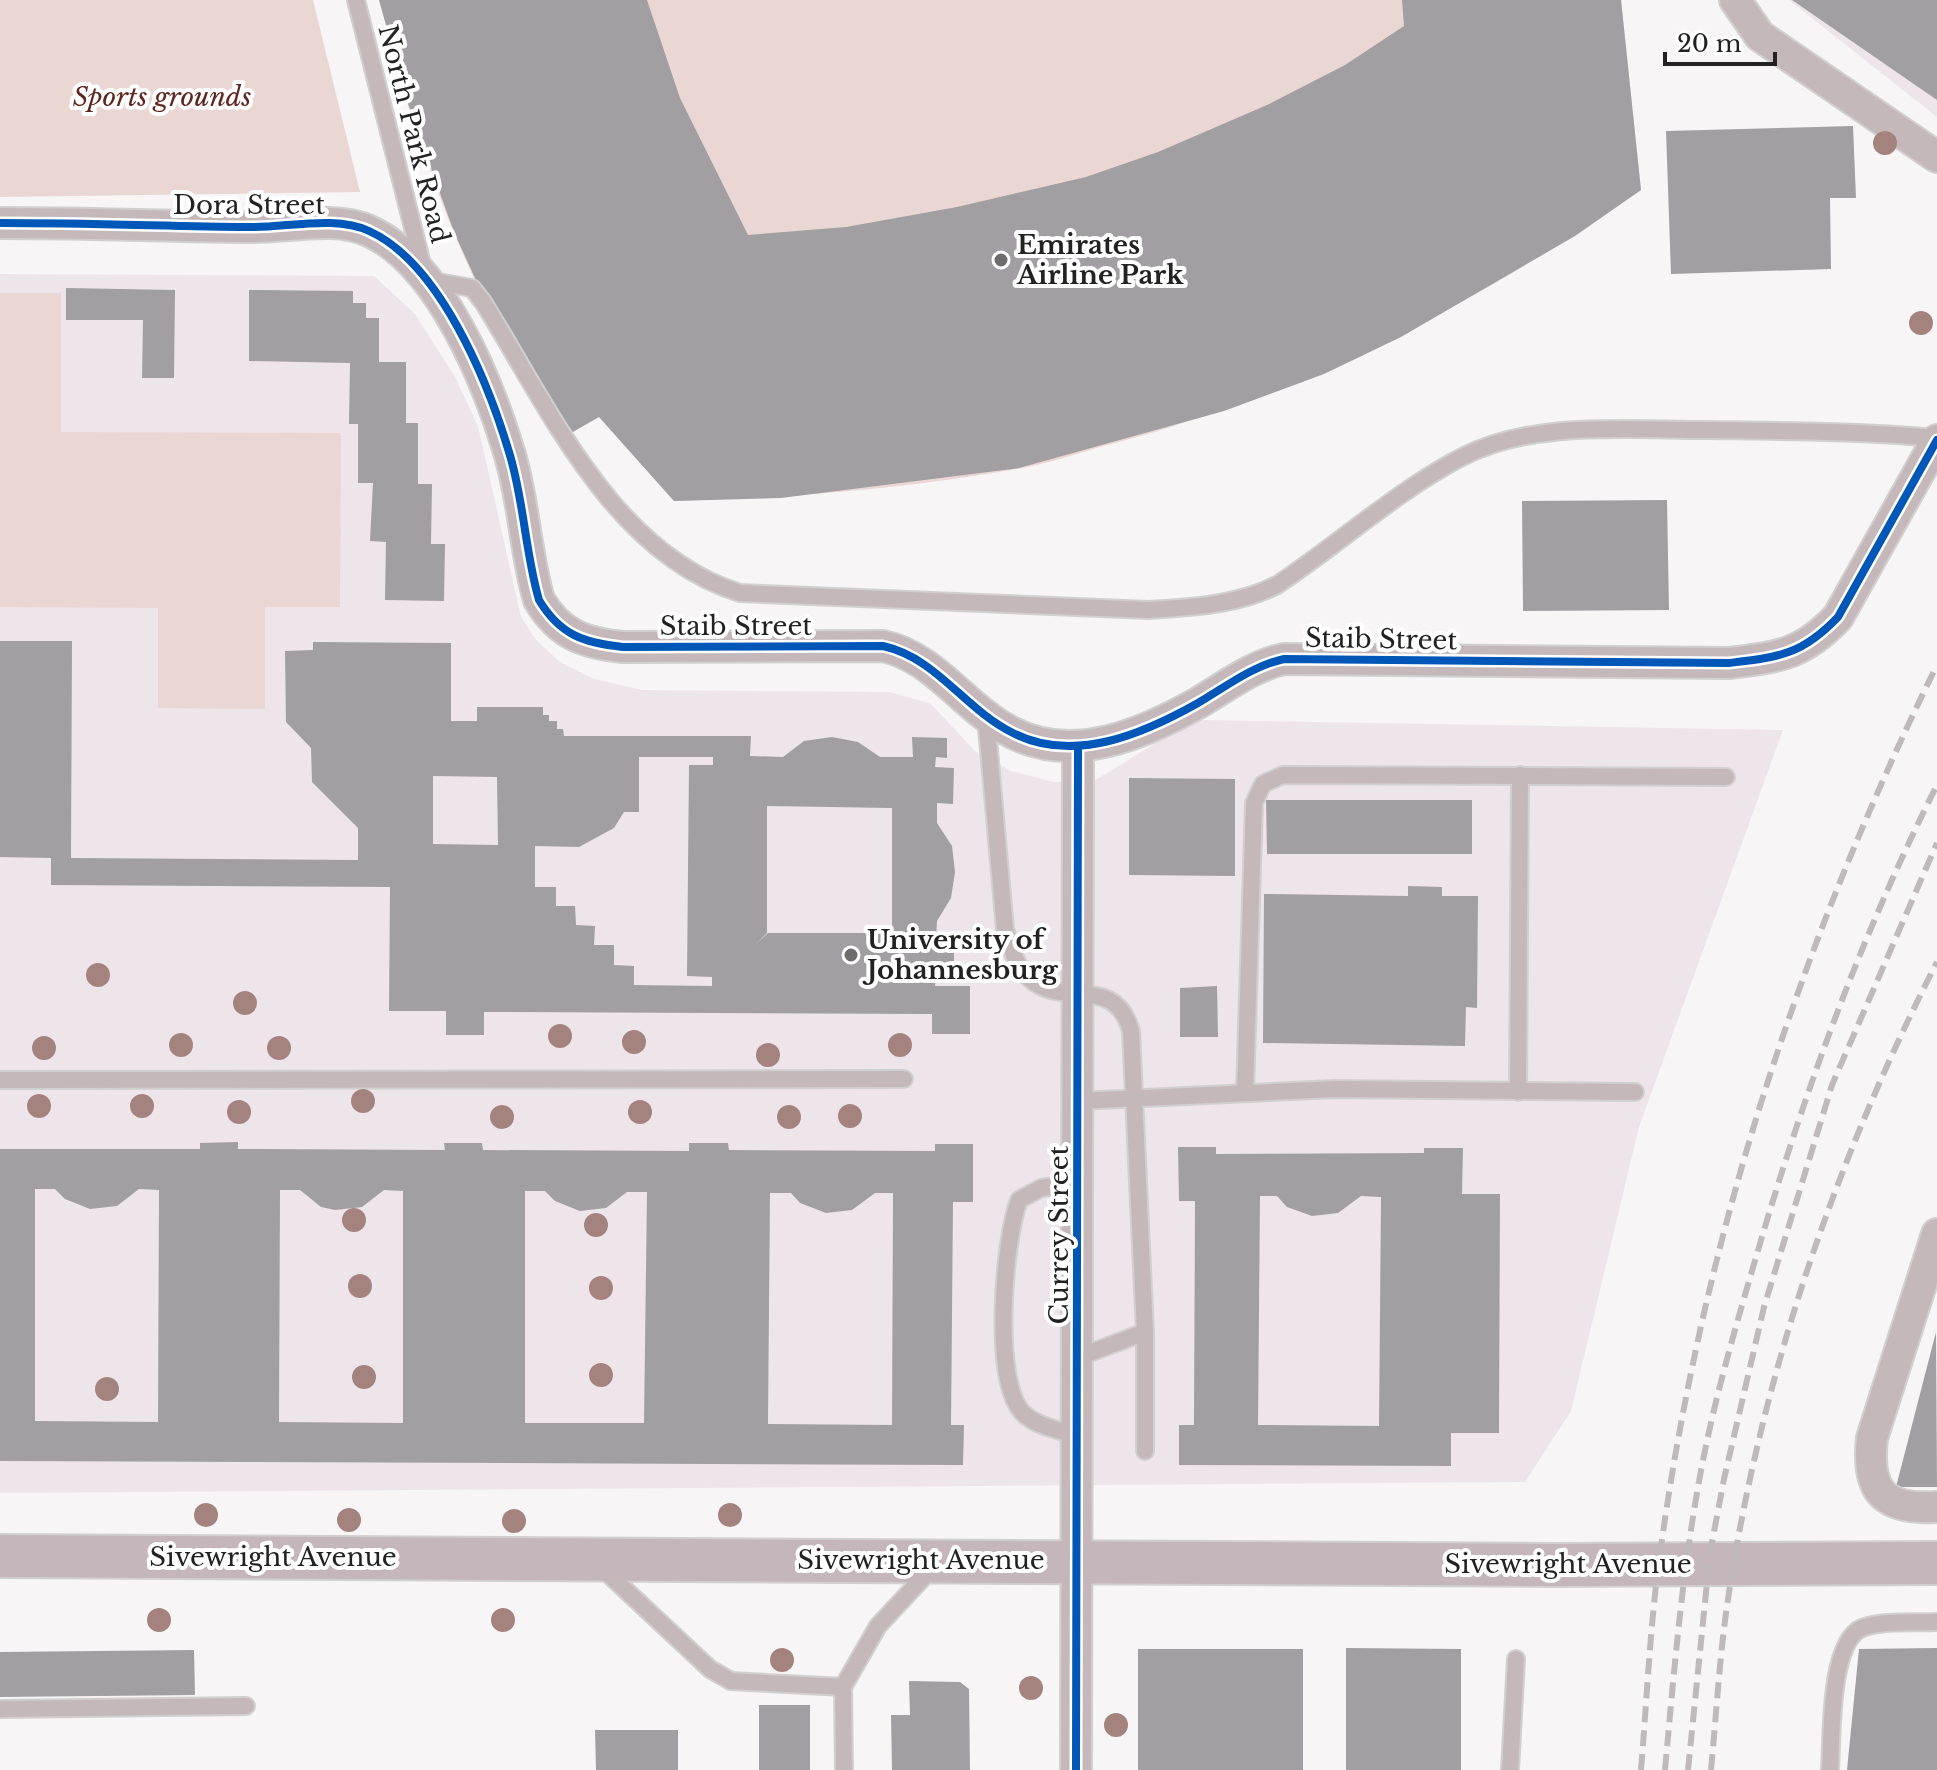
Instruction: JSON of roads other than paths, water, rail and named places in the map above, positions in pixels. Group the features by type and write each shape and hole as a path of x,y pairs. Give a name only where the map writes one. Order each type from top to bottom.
{"main road":[{"name":"Sivewright Avenue","path":"0,1556 1539,1565 1937,1563"}],"street":[{"path":"1735,0 1760,36 1937,157"},
{"name":"Dora Street","path":"0,223 252,227 342,224 368,230 388,243 426,280 466,342 490,396 510,455 539,600 551,619 568,635"},
{"name":"Staib Street","path":"568,635 596,645 623,647 883,646 913,655 926,663 986,717 1014,734 1048,745 1078,747 1115,740 1148,727 1242,675 1284,659 1729,663 1798,651 1818,638 1838,617 1937,439"},
{"name":"Currey Street","path":"1076,1770 1079,1560 1078,747"},
{"path":"1937,1234 1872,1438 1869,1462 1873,1479 1890,1502 1937,1507"}],"lane":[{"name":"North Park Road","path":"356,0 426,280"},
{"path":"426,280 472,288 478,295 598,486 637,532 680,568 709,583 740,593 1149,610 1208,605 1257,595 1277,585 1406,492 1462,457 1506,440 1545,434 1640,430 1859,431 1937,439"},
{"path":"986,717 1005,929 1014,957 1036,984 1102,996 1116,1003 1126,1014 1131,1031 1145,1332 1145,1451"},
{"path":"1245,1092 1254,803 1263,784 1283,775 1726,777"},
{"path":"1518,1092 1520,775"},
{"path":"0,1080 904,1079"},
{"path":"1078,1101 1335,1089 1635,1092"},
{"path":"1079,1183 1041,1188 1019,1200 1011,1221 1005,1257 1006,1369 1011,1394 1022,1412 1039,1424 1079,1436"},
{"path":"1079,1357 1145,1332"},
{"path":"592,1558 710,1669 731,1681 843,1687"},
{"path":"844,1770 843,1687 878,1626 940,1560"},
{"path":"1830,1770 1836,1682 1850,1637 1867,1626 1937,1622"},
{"path":"1510,1770 1516,1659"},
{"path":"0,1709 246,1706"}],"railway":[{"path":"1641,1770 1660,1554 1678,1438 1730,1210 1762,1098 1841,878 1937,665"},
{"path":"1665,1770 1688,1549 1712,1418 1734,1332 1816,1070 1860,954 1937,785"},
{"path":"1688,1770 1710,1553 1764,1307 1832,1085 1937,843"},
{"path":"1711,1770 1726,1613 1740,1528 1779,1361 1833,1197 1899,1039 1937,962"}],"place":[{"name":"Emirates Airline Park","path":"1001,260"},
{"name":"University of Johannesburg","path":"851,955"}],"park label":[{"name":"Sports grounds","path":"162,97"}]}
